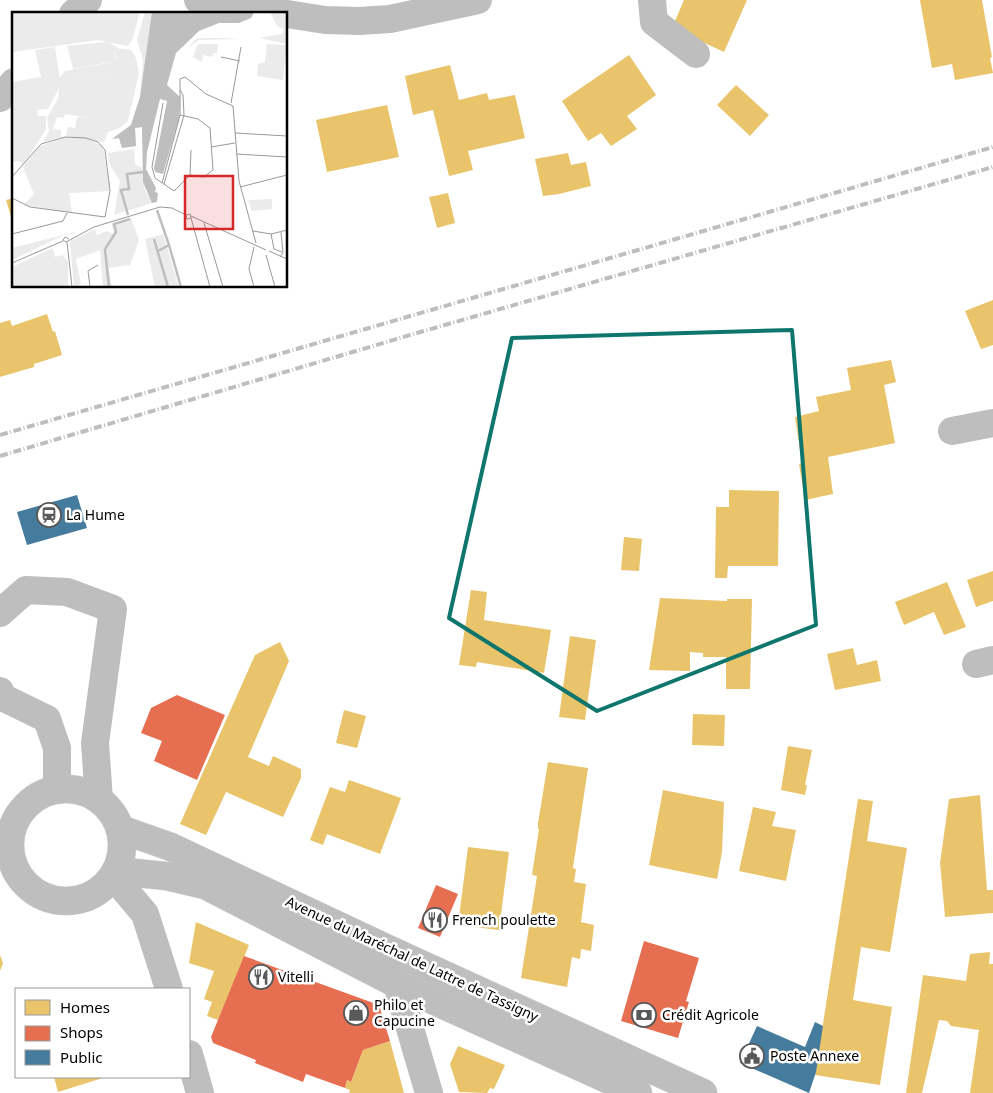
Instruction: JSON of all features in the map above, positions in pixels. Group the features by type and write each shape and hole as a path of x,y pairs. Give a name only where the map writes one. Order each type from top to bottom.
{"main road":[{"path":"75,12 88,0"},
{"path":"198,0 274,12"},
{"path":"288,14 325,20 359,21 390,19 478,0"},
{"path":"652,0 654,22 696,54"},
{"path":"0,98 12,84"},
{"path":"952,432 993,423"},
{"path":"0,614 26,590 67,592 113,609 95,743 99,800"},
{"path":"0,691 2,697 47,719 57,748 57,790"},
{"path":"57,790 72,790 86,793 99,800 108,808 120,829 122,843 121,858 115,874 100,890 83,899 64,901 45,898 28,888 11,859 9,807 57,790"},
{"name":"Avenue du Maréchal de Lattre de Tassigny","path":"120,829 171,847 388,949 703,1093"},
{"path":"115,874 145,914 169,988"},
{"name":"Avenue du Maréchal de Lattre de Tassigny","path":"115,874 166,876 205,885 397,984 638,1093"},
{"path":"397,984 429,1093"},
{"path":"190,1058 200,1093"}],"highlighted area":[{"path":"792,330 816,625 597,711 449,618 512,338"}],"building: Homes":[{"path":"684,0 747,0 724,52 672,28"},
{"path":"920,0 982,0 993,73 955,80 952,64 932,68"},
{"path":"629,55 656,95 627,116 637,129 611,146 601,133 588,141 562,101"},
{"path":"450,65 459,100 487,93 489,100 515,95 525,138 468,151 473,170 449,176 433,110 413,115 405,76"},
{"path":"736,85 769,115 750,136 717,105"},
{"path":"387,105 399,157 327,172 316,120"},
{"path":"568,153 571,165 586,162 591,186 543,196 535,159"},
{"path":"448,193 455,223 437,228 429,197"},
{"path":"12,198 12,220 6,200"},
{"path":"993,300 993,345 981,349 965,311"},
{"path":"47,314 53,332 55,331 62,355 34,364 34,367 0,377 0,323 10,320 12,326"},
{"path":"891,360 896,382 884,385 895,443 828,457 833,494 805,500 799,464 802,463 795,417 819,411 816,397 851,390 847,368"},
{"path":"729,490 779,491 778,566 728,566 727,578 715,578 716,507 729,507"},
{"path":"624,537 642,539 639,571 621,570"},
{"path":"993,571 993,601 976,607 967,580"},
{"path":"947,582 966,627 944,635 934,612 904,625 895,602"},
{"path":"471,590 487,592 484,620 551,630 544,673 477,662 476,667 459,665"},
{"path":"660,598 727,601 727,599 752,599 750,689 726,689 726,657 703,657 703,653 690,652 690,671 649,670"},
{"path":"570,636 596,640 585,720 559,717"},
{"path":"280,642 289,661 248,757 269,766 273,756 301,769 301,778 283,817 226,792 206,835 180,824 255,655"},
{"path":"853,648 857,665 877,660 881,681 835,690 827,654"},
{"path":"344,710 366,716 357,748 336,743"},
{"path":"693,714 725,715 724,746 692,745"},
{"path":"788,746 812,750 805,785 807,785 805,795 781,790"},
{"path":"548,762 588,768 573,868 576,869 574,882 586,884 581,922 594,925 591,951 581,949 580,959 572,957 567,987 521,978 537,876 532,875"},
{"path":"349,780 401,798 380,854 327,834 323,845 310,840 330,787 345,792"},
{"path":"663,790 724,802 722,852 717,879 649,865"},
{"path":"980,795 987,890 993,890 993,913 945,917 940,863 949,799"},
{"path":"858,799 873,801 867,841 907,848 890,952 861,947 853,1000 892,1007 880,1085 815,1075"},
{"path":"753,807 776,812 772,826 796,830 786,881 739,871"},
{"path":"468,847 509,852 499,930 458,925"},
{"path":"196,922 249,945 218,1020 207,1016 212,1002 204,999 214,971 189,963"},
{"path":"990,952 989,964 993,964 993,1093 970,1093 979,1030 951,1026 947,1021 939,1020 922,1093 906,1093 923,975 966,981 970,954"},
{"path":"0,955 3,963 0,971"},
{"path":"390,1041 404,1093 349,1093 350,1090 345,1088 347,1080 351,1082 363,1050"},
{"path":"458,1046 505,1065 494,1089 490,1088 487,1093 459,1092 450,1064"},
{"path":"54,1078 103,1078 58,1092"}],"building: Shops":[{"path":"177,695 225,715 197,780 154,761 162,741 141,733 151,708"},
{"path":"436,885 458,894 440,937 418,928"},
{"path":"644,941 699,958 686,1001 689,1002 678,1038 621,1021"},
{"path":"244,956 379,1005 390,1041 363,1050 351,1082 347,1080 345,1088 306,1074 303,1082 255,1063 256,1060 213,1043 211,1037"}],"building: Public":[{"path":"77,495 87,528 27,545 17,512"},
{"path":"815,1022 823,1026 816,1072 809,1093 740,1063 757,1026 805,1047"}],"railway":[{"path":"0,435 993,147"},
{"path":"0,456 417,333 993,167"}],"place":[{"name":"La Hume","path":"49,515"},
{"name":"French poulette","path":"435,920"},
{"name":"Vitelli","path":"261,977"},
{"name":"Philo et Capucine","path":"356,1013"},
{"name":"Crédit Agricole","path":"644,1015"},
{"name":"Poste Annexe","path":"752,1056"}]}
